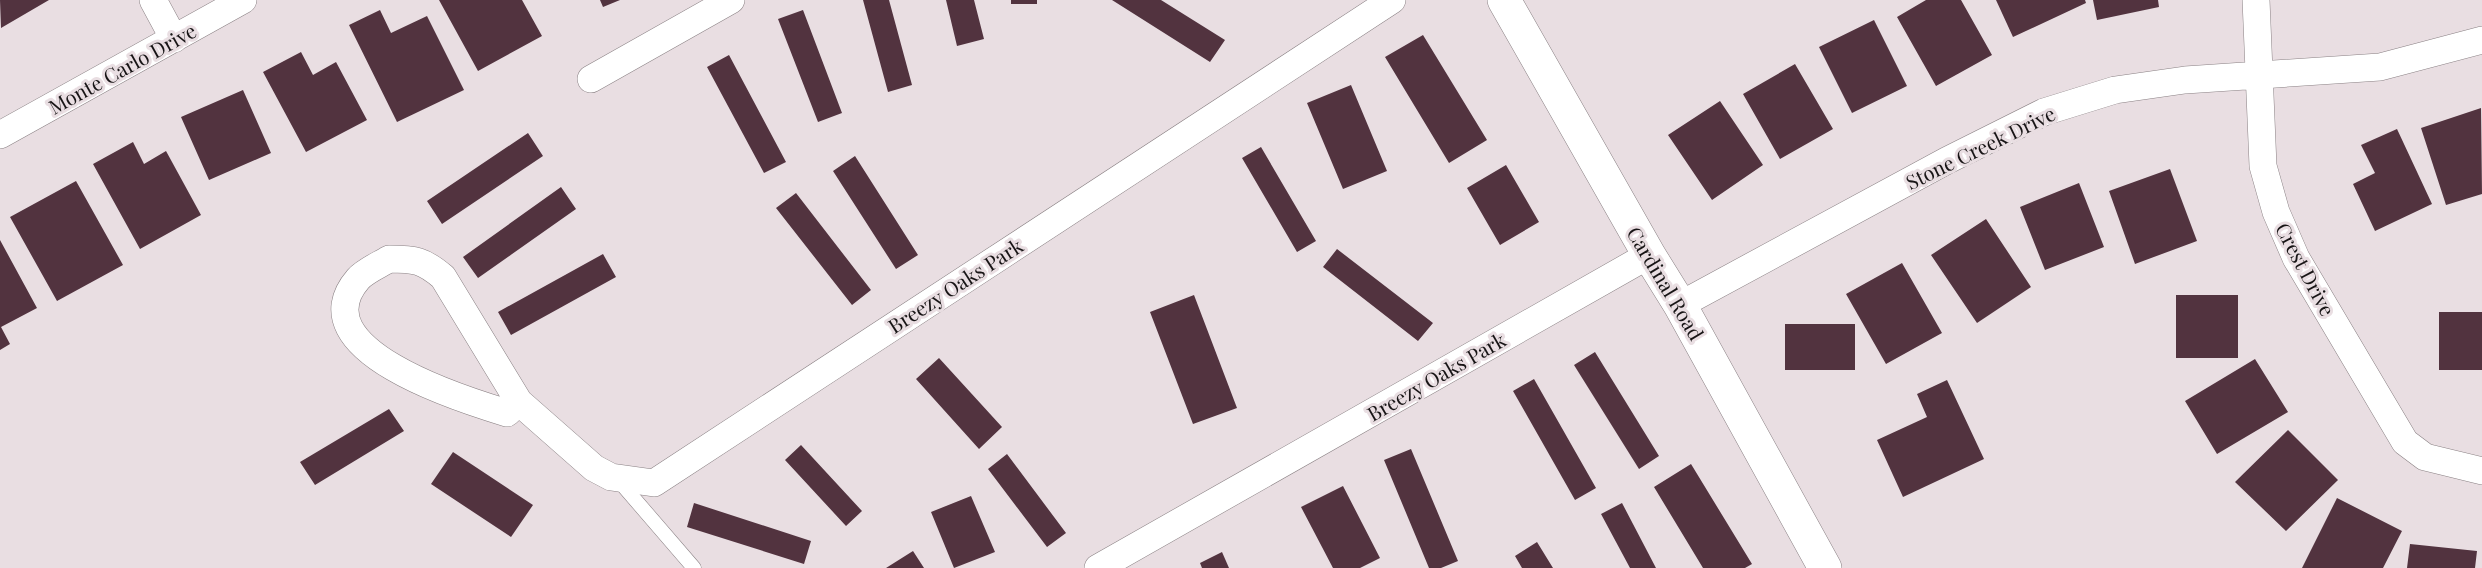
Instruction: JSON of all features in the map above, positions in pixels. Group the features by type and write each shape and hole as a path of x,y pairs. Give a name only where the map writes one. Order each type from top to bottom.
{"street":[{"path":"153,0 174,39"},
{"name":"Monte Carlo Drive","path":"0,135 243,0"},
{"path":"591,79 732,0"},
{"name":"Breezy Oaks Park","path":"519,402 507,413 471,402 400,372 376,358 358,341 345,311 348,295 358,278 389,260 416,260 431,267 443,278 519,402 594,468 617,478 654,483 1392,0"},
{"name":"Cardinal Road","path":"1504,0 1649,255 1680,305 1825,568"},
{"name":"Crest Drive","path":"2256,0 2264,166 2276,212 2296,258 2405,442 2425,457 2479,471"},
{"name":"Stone Creek Drive","path":"1680,305 1863,205 2044,112 2115,90 2185,80 2380,67 2482,40"},
{"name":"Breezy Oaks Park","path":"1098,568 1649,255"}],"lane":[{"path":"617,478 694,568"}],"building":[{"path":"0,0 49,0 1,28"},
{"path":"439,0 522,0 542,36 478,71"},
{"path":"600,0 620,0 603,7"},
{"path":"863,0 889,0 912,85 888,92"},
{"path":"946,0 974,0 984,39 957,46"},
{"path":"1011,0 1037,0 1037,4 1011,4"},
{"path":"1112,0 1161,0 1225,40 1210,62"},
{"path":"1926,0 1961,0 1992,55 1936,86 1897,17"},
{"path":"1996,0 2085,0 2086,3 2013,37"},
{"path":"2093,0 2158,0 2159,7 2097,20"},
{"path":"380,10 391,33 427,16 464,90 397,122 349,25"},
{"path":"803,10 842,113 818,122 778,19"},
{"path":"1874,20 1907,86 1852,113 1819,47"},
{"path":"1423,35 1487,140 1449,163 1385,57"},
{"path":"301,52 313,75 336,62 367,120 306,152 263,72"},
{"path":"729,55 786,162 764,173 707,67"},
{"path":"1795,64 1833,129 1780,159 1743,94"},
{"path":"1351,85 1387,171 1343,189 1307,103"},
{"path":"243,90 271,153 209,180 181,117"},
{"path":"1720,101 1763,165 1712,200 1668,135"},
{"path":"2481,108 2482,194 2446,205 2421,128"},
{"path":"2397,129 2432,204 2375,231 2353,184 2375,173 2361,145"},
{"path":"528,133 543,156 442,224 427,201"},
{"path":"133,142 144,164 166,151 201,215 140,249 93,164"},
{"path":"1261,147 1316,241 1297,252 1242,158"},
{"path":"855,156 918,255 896,269 833,171"},
{"path":"1506,165 1539,222 1500,245 1467,188"},
{"path":"2170,169 2197,241 2135,264 2109,191"},
{"path":"76,181 123,265 57,301 10,217"},
{"path":"2079,183 2104,247 2045,270 2020,207"},
{"path":"561,187 576,209 478,278 463,257"},
{"path":"796,193 871,290 852,305 776,208"},
{"path":"1986,219 2031,287 1977,323 1931,255"},
{"path":"0,240 37,308 1,327 10,344 0,350"},
{"path":"1337,249 1433,323 1418,341 1323,267"},
{"path":"603,254 616,277 511,335 498,312"},
{"path":"1902,263 1942,333 1886,364 1846,294"},
{"path":"1194,295 1237,408 1193,424 1150,312"},
{"path":"2176,295 2238,295 2238,358 2176,358"},
{"path":"2439,312 2482,312 2482,370 2439,370"},
{"path":"1785,324 1855,324 1855,370 1785,370"},
{"path":"1595,352 1659,456 1639,469 1574,365"},
{"path":"939,358 1002,427 979,449 916,379"},
{"path":"2255,359 2288,412 2217,454 2185,401"},
{"path":"1534,379 1596,488 1575,500 1513,391"},
{"path":"1947,380 1984,459 1903,497 1877,440 1927,417 1917,394"},
{"path":"389,409 404,431 315,485 300,462"},
{"path":"2288,430 2338,480 2286,531 2235,482"},
{"path":"801,445 862,511 846,526 785,460"},
{"path":"1411,449 1458,561 1441,568 1429,568 1384,460"},
{"path":"453,452 533,505 511,537 431,484"},
{"path":"1007,454 1066,533 1047,547 988,469"},
{"path":"1691,464 1752,564 1745,568 1703,568 1654,487"},
{"path":"1343,486 1380,558 1360,568 1333,568 1301,507"},
{"path":"971,496 995,552 954,568 931,512"},
{"path":"2337,498 2402,531 2383,568 2302,568"},
{"path":"694,503 811,541 804,564 687,527"},
{"path":"1622,503 1656,568 1630,568 1601,514"},
{"path":"1537,542 1553,568 1522,568 1515,556"},
{"path":"2410,544 2477,551 2475,568 2407,568"},
{"path":"913,551 924,568 886,568"},
{"path":"1222,552 1229,568 1202,568 1200,563"}]}
